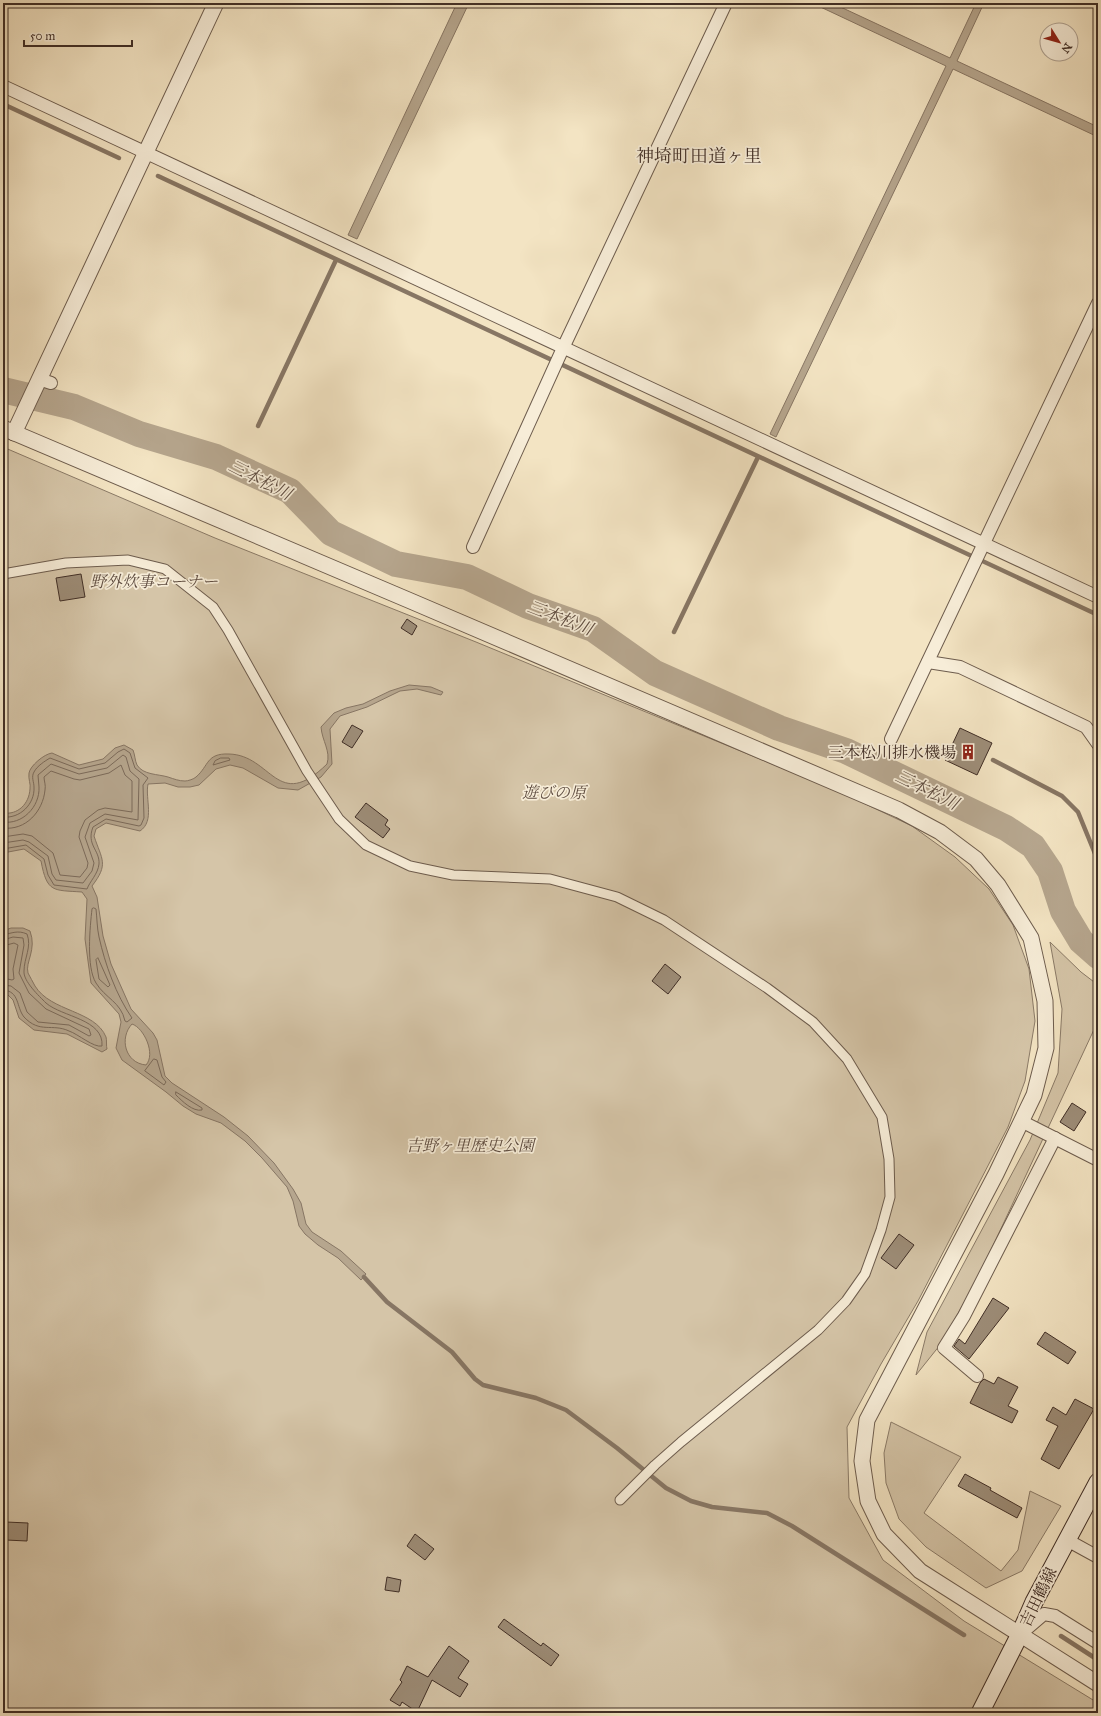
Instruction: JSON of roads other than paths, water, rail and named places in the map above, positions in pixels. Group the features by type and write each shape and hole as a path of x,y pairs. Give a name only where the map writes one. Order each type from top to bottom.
{"main road":[{"name":"吉田鶴線","path":"980,1713 1020,1634 1034,1602 1098,1482"}],"street":[{"path":"216,3 146,152 45,381 21,418 9,431 421,605 899,810 940,832 981,864 998,885 1031,938 1045,1001 1046,1048 1034,1095 996,1174 867,1420 862,1461 868,1501 884,1534 920,1571 1098,1684"},
{"path":"473,547 559,358 726,3"},
{"path":"3,86 146,152 559,358 982,547 1098,597"},
{"path":"891,739 1098,303"},
{"path":"3,574 66,563 128,560 165,569 213,607 228,630 307,770 340,819 366,845 410,866 453,875 550,879 617,897 664,920 767,988 813,1022 847,1059 882,1117 889,1159 890,1197 881,1230 865,1274 846,1301 818,1330 681,1442 655,1465 620,1500"},
{"path":"928,662 960,667 1086,727 1098,744"},
{"path":"1021,1121 1098,1160"},
{"path":"977,1376 944,1348 964,1316 1055,1138"},
{"path":"1067,1540 1098,1557"},
{"path":"1020,1634 1044,1614 1055,1616 1098,1643"}],"water":[{"path":"457,3 469,3 357,239 348,235"},
{"path":"812,3 832,3 950,58 976,3 984,3 957,61 1098,127 1098,137 953,69 776,437 770,434 946,66"},
{"path":"409,685 431,687 443,692 441,695 417,689 400,691 367,707 340,716 330,729 332,764 321,777 298,790 278,788 243,768 230,765 216,769 199,785 178,787 165,783 148,784 148,816 145,827 140,831 106,823 96,829 94,836 101,857 102,867 101,872 92,886 97,897 103,936 111,964 131,1009 153,1033 157,1040 165,1076 172,1083 224,1117 248,1136 274,1163 293,1189 301,1203 306,1224 312,1232 341,1251 366,1274 361,1280 338,1258 318,1245 305,1234 299,1226 293,1201 287,1187 245,1141 221,1123 196,1114 183,1106 122,1060 116,1048 121,1022 119,1014 91,983 85,939 87,899 82,892 64,891 53,888 46,879 41,861 24,849 3,853 3,813 18,810 25,804 30,789 30,770 41,758 52,753 79,765 103,759 115,748 124,745 133,750 137,765 143,771 151,774 179,780 191,780 200,773 212,758 222,754 229,754 244,757 285,783 297,783 310,778 327,764 328,755 321,727 334,713 346,708 363,704 390,691","holes":["132,1024 136,1026 144,1036 149,1048 150,1055 146,1065 133,1060 126,1049 125,1043 128,1030"]},
{"path":"11,928 23,928 30,931 32,938 32,950 28,964 28,973 42,995 51,1001 93,1021 106,1037 107,1049 102,1052 67,1034 34,1030 19,1018 13,1000 7,994 3,993 3,931"}],"waterway":[{"path":"3,104 119,158"},
{"path":"158,176 1098,615"},
{"path":"258,426 336,260"},
{"name":"三本松川","path":"3,390 74,407 139,434 216,457 290,491 331,533 396,564 467,577 528,606 593,629 655,673 779,728 846,751 1006,828 1033,846 1050,871 1063,911 1081,941 1098,956"},
{"path":"674,632 758,457"},
{"path":"993,760 1062,796 1078,812 1098,861"},
{"path":"364,1277 387,1302 452,1352 475,1379 483,1385 536,1398 566,1410 617,1448 666,1488 691,1501 712,1507 767,1513 792,1526 964,1635"},
{"path":"1061,1636 1098,1660"}],"place":[{"name":"三本松川排水機場","path":"968,752"}],"district":[{"name":"神埼町田道ヶ里","path":"699,156"}],"park label":[{"name":"野外炊事コーナー","path":"154,581"},
{"name":"遊びの原","path":"554,792"},
{"name":"吉野ヶ里歴史公園","path":"470,1145"}]}
